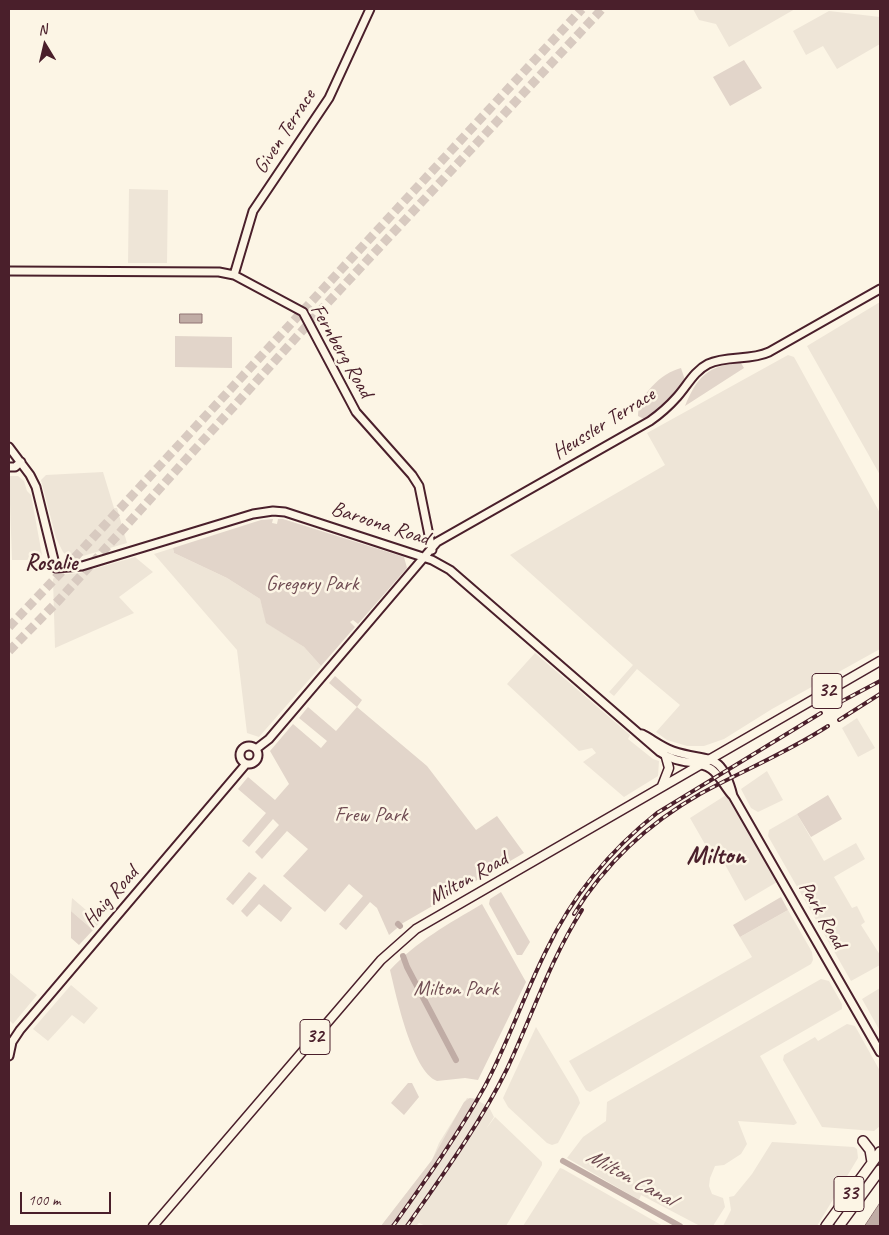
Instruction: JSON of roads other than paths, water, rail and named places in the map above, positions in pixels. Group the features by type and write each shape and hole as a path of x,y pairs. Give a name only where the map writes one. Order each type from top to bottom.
{"highway":[{"path":"863,1141 870,1150 872,1162"},
{"name":"33","path":"826,1226 880,1152"},
{"name":"33","path":"839,1226 880,1170"}],"main road":[{"name":"Milton Road","path":"153,1226 381,960 401,941 432,918 519,871 710,758 880,661"},
{"path":"662,786 669,768 666,757"}],"street":[{"name":"Given Terrace","path":"234,276 253,210 329,98 370,9"},
{"name":"Fernberg Road","path":"9,271 211,272 234,276 303,312 356,412 412,474 419,486 432,548 437,562"},
{"name":"Heussler Terrace","path":"425,557 441,540 665,410 696,372 708,364 763,355 880,289"},
{"path":"9,447 21,462 15,467 9,467"},
{"name":"Baroona Road","path":"21,462 36,487 56,568 82,566 253,514 273,511 299,516 437,562 457,575 666,757 698,765"},
{"path":"256,750 269,739 425,557"},
{"name":"Baroona Road","path":"639,732 675,752 710,758"},
{"path":"249,746 256,750 257,760 252,764 246,764 240,758 242,750 249,746"},
{"name":"Park Road","path":"710,758 722,769 733,796"},
{"name":"Haig Road","path":"9,1056 12,1042 20,1030 246,764"},
{"name":"Park Road","path":"698,765 714,771 733,796 880,1052"}],"waterway":[{"name":"Milton Canal","path":"403,956 456,1060"},
{"name":"Milton Canal","path":"563,1161 680,1226"}],"tunnel":[{"path":"9,627 582,9"},
{"path":"9,651 59,600 320,311 602,9"}],"railway":[{"path":"831,707 880,681"},
{"path":"839,720 880,694"},
{"path":"393,1226 441,1158 475,1104 509,1036 556,931 593,876 623,843 657,813 821,713"},
{"path":"574,914 614,862 663,818 700,794 828,726"},
{"path":"407,1226 485,1110 507,1069 560,948 582,910"}],"district":[{"name":"Rosalie","path":"51,564"},
{"name":"Milton","path":"716,856"}],"park label":[{"name":"Gregory Park","path":"312,584"},
{"name":"Frew Park","path":"371,815"},
{"name":"Milton Park","path":"456,989"}]}
